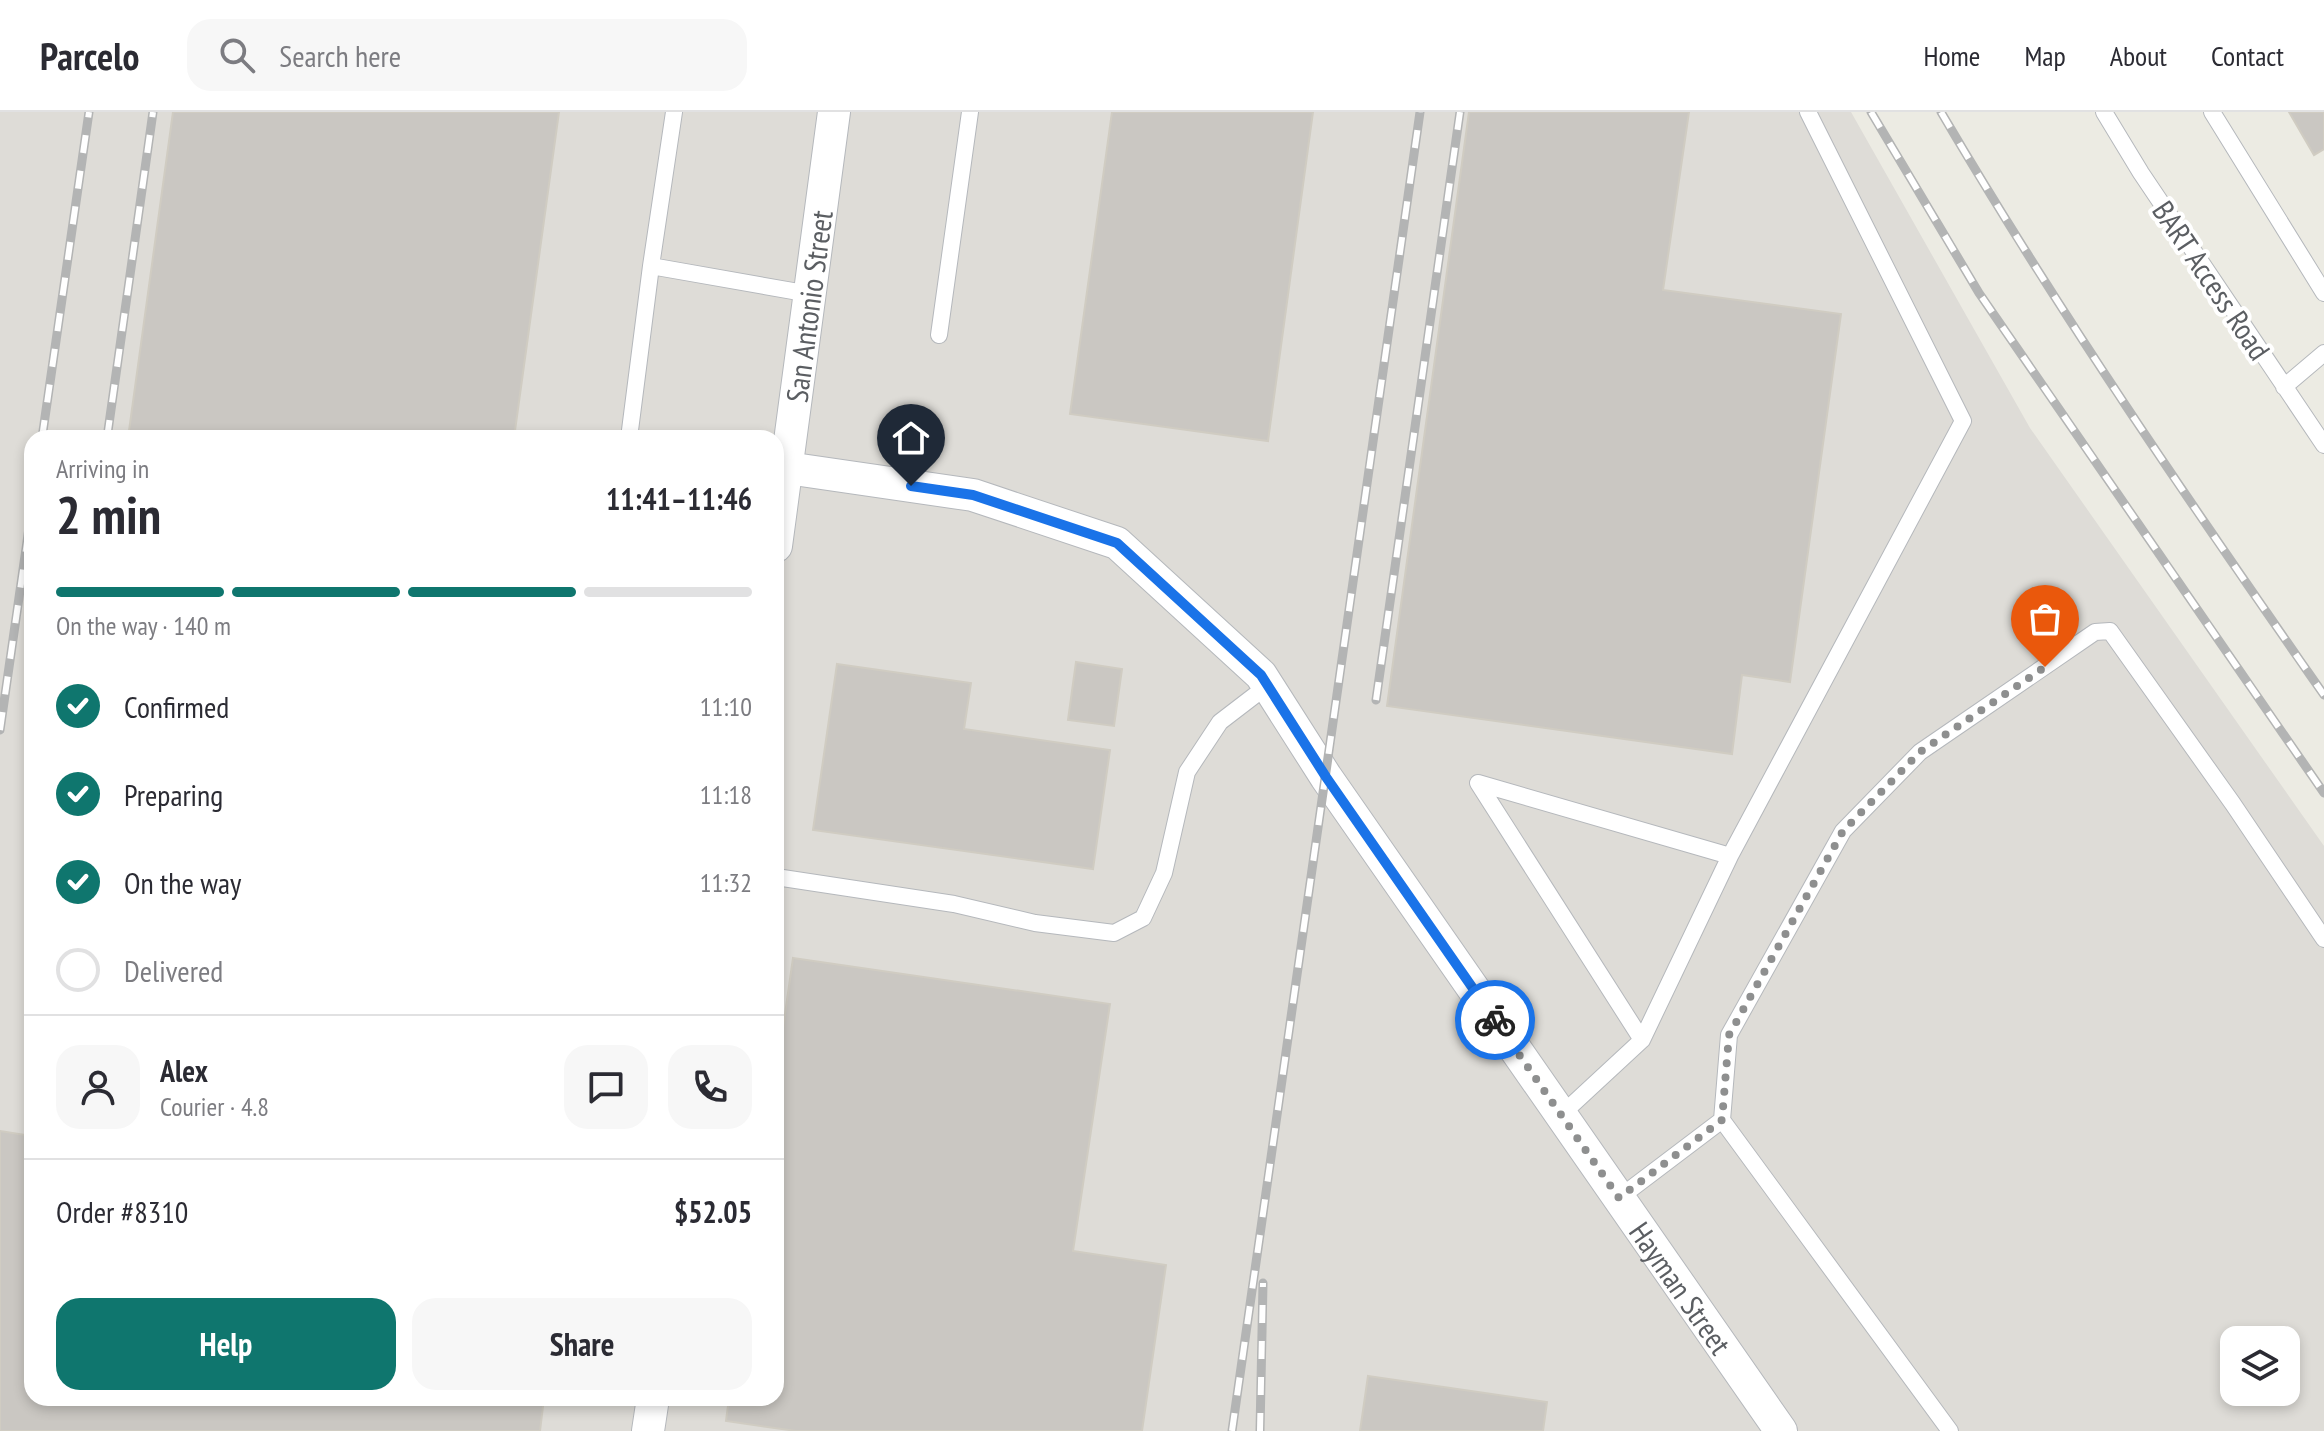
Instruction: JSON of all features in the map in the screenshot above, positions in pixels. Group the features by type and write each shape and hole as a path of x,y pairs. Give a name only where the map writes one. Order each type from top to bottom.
{"street":[{"name":"San Antonio Street","path":"784,489 834,112"},
{"name":"Hayman Street","path":"787,468 973,495 1117,543 1261,675 1326,777 1781,1431"},
{"path":"648,1431 652,1406"}],"lane":[{"path":"630,430 674,112"},
{"path":"939,335 970,112"},
{"path":"1561,1115 1642,1040 1730,856 1963,421 1808,112"},
{"name":"BART Access Road","path":"2104,112 2141,173 2324,445"},
{"path":"2212,112 2324,293"},
{"path":"651,266 810,294"},
{"path":"2284,387 2324,353"},
{"path":"1950,1431 1722,1120 1729,1035 1843,831 1920,752 2095,632 2110,631 2324,939"},
{"path":"784,878 954,904 1035,923 1114,933 1143,918 1164,873 1187,772 1220,722 1267,686"},
{"path":"1642,1040 1478,783 1730,856"},
{"path":"1619,1198 1722,1120"}],"shaded area":[{"path":"0,112 1851,112 2030,428 2324,846 2324,1431 0,1431"}],"building":[{"path":"173,112 559,112 515,430 129,430"},
{"path":"1112,112 1313,112 1268,441 1070,414"},
{"path":"1469,112 1689,112 1663,290 1841,314 1790,682 1742,675 1732,754 1387,706"},
{"path":"2289,112 2324,112 2324,149 2314,155"},
{"path":"1076,662 1122,669 1114,726 1068,720"},
{"path":"837,664 971,683 964,729 1110,750 1093,869 813,830"},
{"path":"793,958 1110,1004 1073,1251 1166,1265 1142,1431 796,1431 726,1421 728,1406 784,1406 784,1021"},
{"path":"0,1131 24,1135 24,1406 543,1406 540,1431 0,1431"},
{"path":"1368,1376 1547,1402 1543,1431 1360,1431"}],"railway":[{"path":"43,430 89,112"},
{"path":"108,430 153,112"},
{"path":"1232,1431 1420,112"},
{"path":"1376,700 1460,112"},
{"path":"1871,112 1979,293 2324,793"},
{"path":"1941,112 2079,334 2175,480 2324,695"},
{"path":"0,730 24,563"},
{"path":"1260,1431 1263,1283"}],"way so far":[{"path":"1495,1020 1619,1198 1722,1120 1729,1035 1843,831 1920,752 2045,667"}],"route":[{"path":"911,486 973,495 1117,543 1261,675 1326,777 1495,1020"}]}
